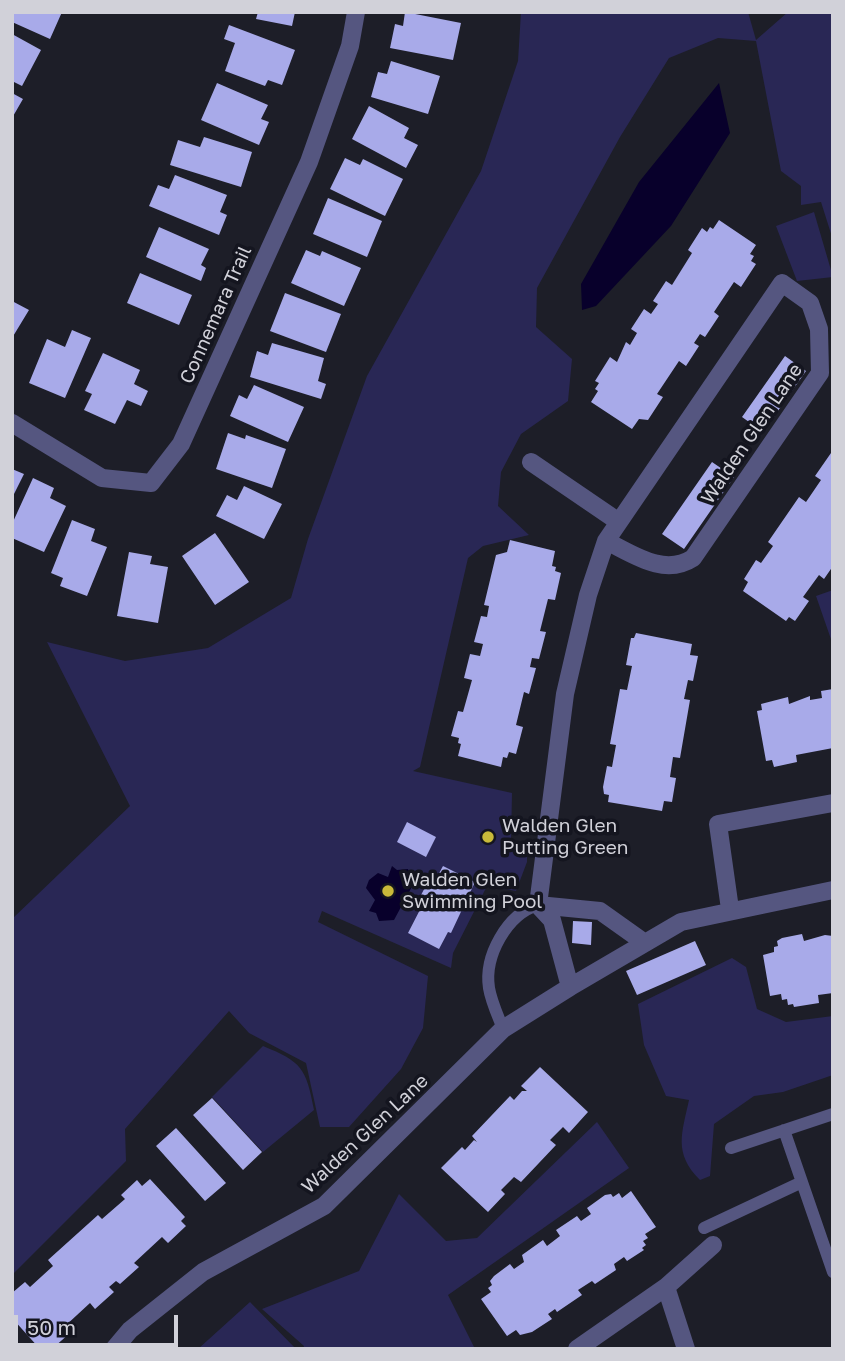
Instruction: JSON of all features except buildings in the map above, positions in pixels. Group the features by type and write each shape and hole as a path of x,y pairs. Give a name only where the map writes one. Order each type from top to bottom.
{"street":[{"name":"Connemara Trail","path":"12,423 102,478 151,483 181,444 309,162 350,46 356,12"},
{"name":"Walden Glen Lane","path":"538,905 565,694 588,595 606,541 782,283 810,303 819,329 820,373 694,558 686,563 665,567 606,541"},
{"path":"531,462 619,522"},
{"path":"730,909 718,824 833,803"},
{"name":"Walden Glen Lane","path":"114,1349 130,1330 203,1272 324,1206 503,1029 681,922 730,909 833,890"},
{"path":"538,905 600,911 645,943"},
{"path":"538,905 551,920 570,987"},
{"path":"577,1349 666,1287 713,1245"},
{"path":"666,1287 686,1349"}],"lane":[{"path":"503,1029 489,990 488,972 492,956 518,915 538,905"},
{"path":"731,1148 833,1114"},
{"path":"784,1130 833,1272"},
{"path":"704,1228 802,1182"}],"shaded area":[{"path":"521,12 748,12 756,40 788,12 833,12 833,240 821,202 801,205 801,186 781,171 756,41 718,38 669,58 620,137 537,288 536,327 572,359 568,401 521,434 501,472 498,506 529,535 483,546 468,558 420,767 413,771 512,793 511,841 527,843 527,862 516,891 487,886 453,953 451,968 322,911 318,922 428,976 423,1028 401,1069 349,1127 320,1127 306,1063 249,1033 229,1011 125,1129 126,1161 12,1275 12,919 130,806 47,642 125,661 208,648 291,598 308,539 367,376 481,171 518,61"},
{"path":"719,83 730,133 671,226 596,306 582,310 581,284 639,182"},
{"path":"814,212 833,277 797,281 776,226"},
{"path":"833,590 833,645 816,596"},
{"name":"Walden Glen Swimming Pool","path":"392,866 397,870 408,869 410,879 415,881 394,920 379,921 376,913 369,911 375,900 366,888 369,880 378,873 388,877"},
{"path":"732,958 746,967 757,1009 786,1022 833,1016 833,1075 783,1092 754,1096 714,1124 710,1176 700,1180 691,1170 683,1152 682,1133 689,1100 666,1096 644,1045 638,1004"},
{"path":"263,1046 286,1057 300,1068 308,1085 314,1110 263,1152 212,1097"},
{"path":"597,1122 629,1168 448,1295 475,1349 303,1349 304,1346 262,1309 359,1271 399,1194 446,1241 477,1238"},
{"path":"250,1302 296,1349 198,1349"}],"place":[{"name":"Walden Glen Putting Green","path":"488,837"},
{"name":"Walden Glen Swimming Pool","path":"388,891"}]}
